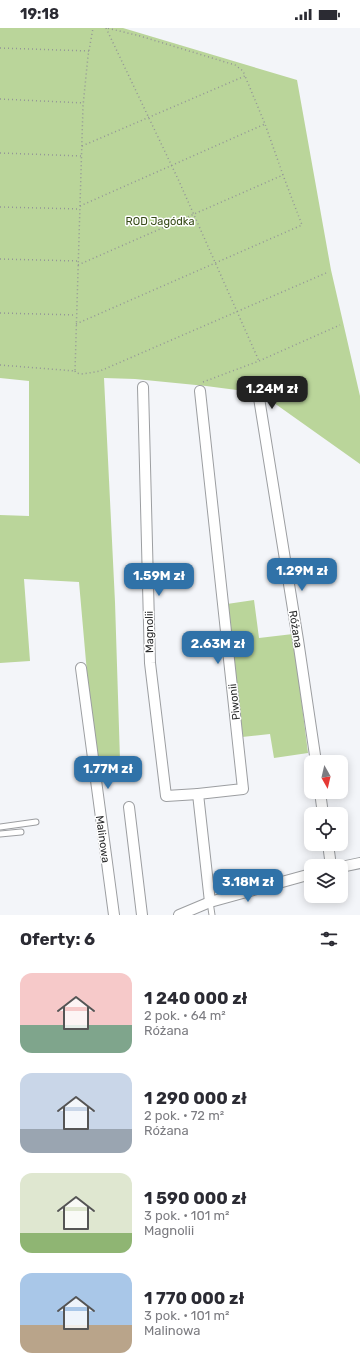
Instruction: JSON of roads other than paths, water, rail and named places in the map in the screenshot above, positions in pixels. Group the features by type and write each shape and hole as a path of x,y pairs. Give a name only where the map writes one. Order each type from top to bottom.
{"street":[{"name":"Magnolii","path":"143,387 150,663 166,796 198,794"},
{"name":"Piwonii","path":"198,794 243,789 201,387"},
{"name":"Różana","path":"259,398 315,755"},
{"name":"Malinowa","path":"82,668 114,915"},
{"path":"198,794 210,902"},
{"path":"129,807 142,915"},
{"path":"348,866 360,863"},
{"path":"179,915 210,902 304,876"}],"lane":[{"path":"0,827 36,822"},
{"path":"0,834 21,832"},
{"path":"210,902 212,915"}],"park label":[{"name":"ROD Jagódka","path":"160,221"}]}
